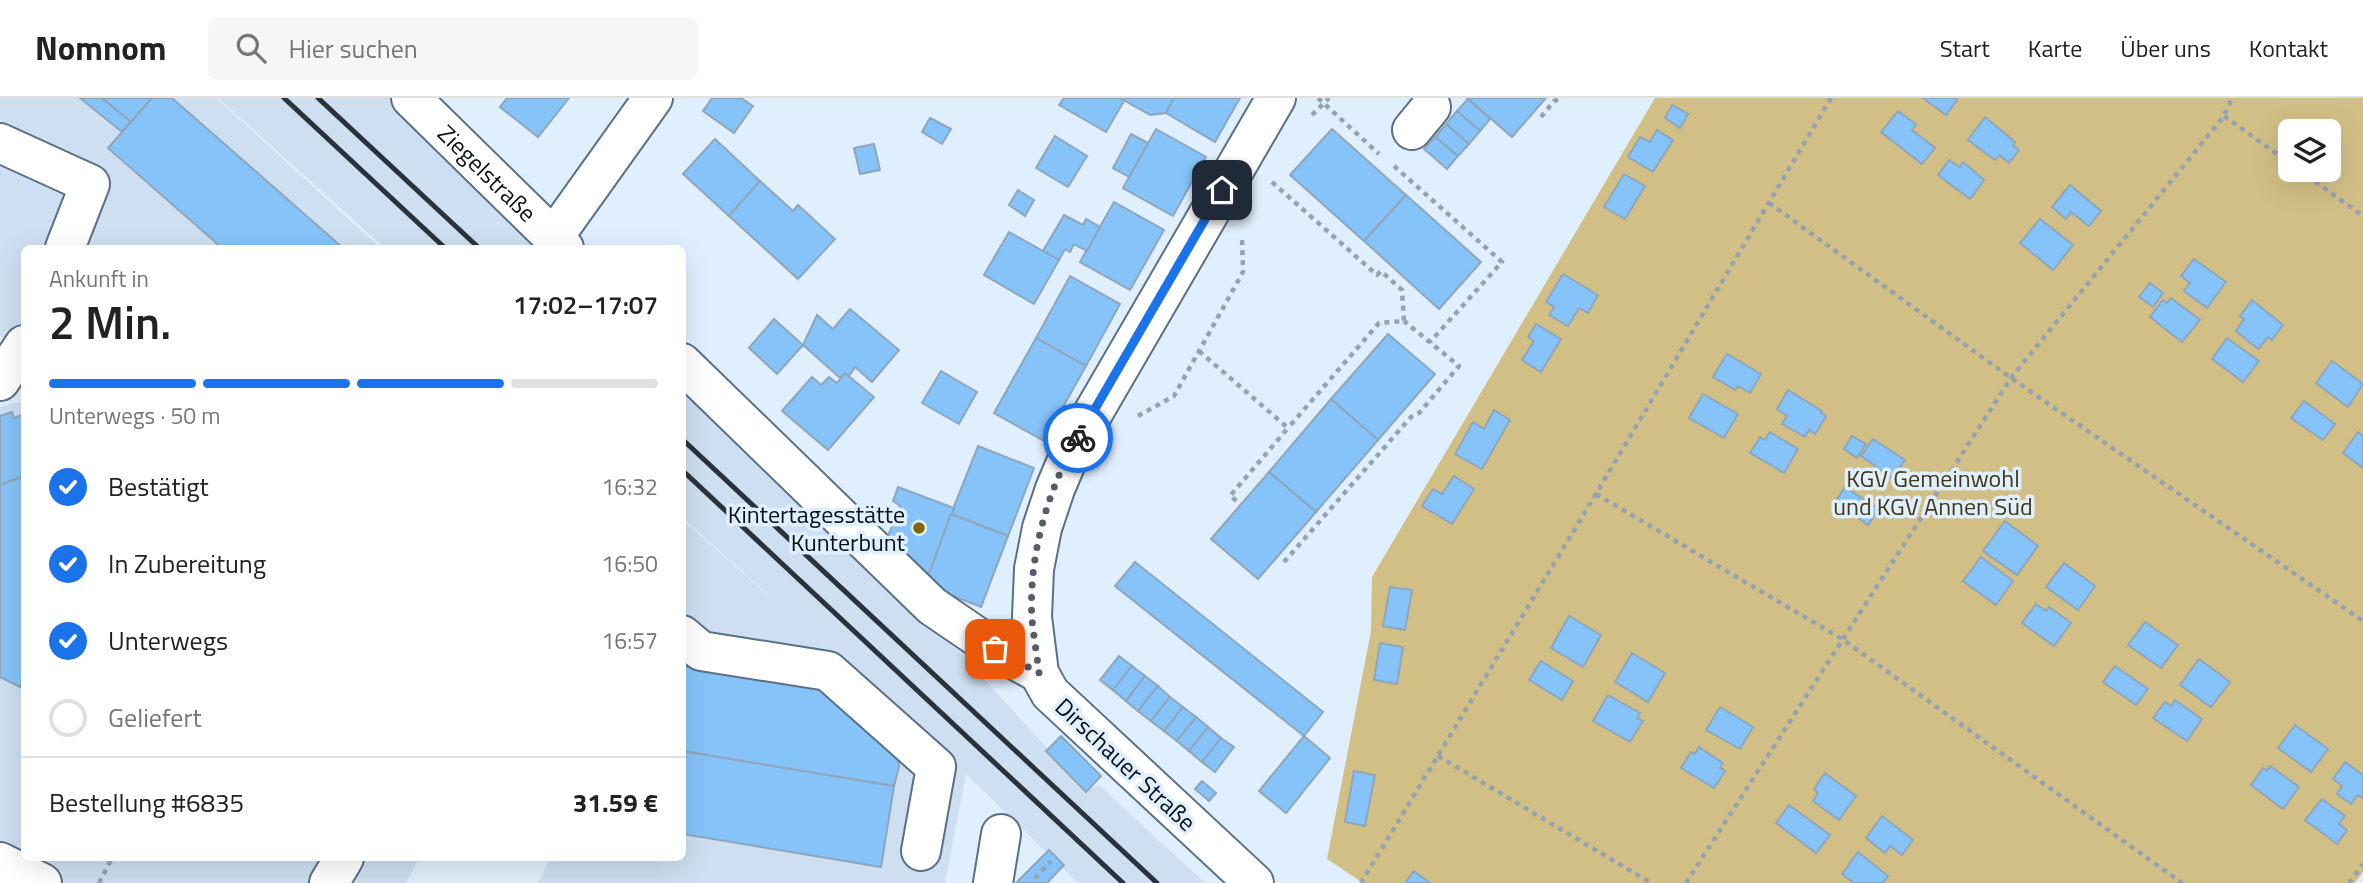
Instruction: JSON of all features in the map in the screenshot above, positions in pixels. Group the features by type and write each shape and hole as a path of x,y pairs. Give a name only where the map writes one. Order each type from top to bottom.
{"street":[{"name":"Ziegelstraße","path":"411,98 559,243"},
{"path":"559,243 653,98"},
{"name":"Dirschauer Straße","path":"1254,883 1050,693 1039,673 1032,617 1034,569 1042,528 1071,451 1276,98"},
{"path":"0,144 90,184 66,245"},
{"path":"0,381 21,350"},
{"path":"686,367 932,606 995,649 1039,673"},
{"path":"686,638 701,651 828,671 936,767 921,850"},
{"path":"993,883 1001,834"},
{"path":"329,883 342,861"},
{"path":"0,862 41,883"}],"path":[{"path":"1318,98 1383,157"},
{"path":"1304,122 1329,98"},
{"path":"1541,117 1554,101 1563,98"},
{"path":"1361,883 1831,98"},
{"path":"1686,883 2011,379 2224,116 2232,98"},
{"path":"2224,116 2278,155"},
{"path":"1393,165 1502,262 1430,342"},
{"path":"1265,176 1377,275 1381,271 1402,289 1404,321"},
{"path":"2316,182 2363,216"},
{"path":"1769,203 2011,379 2363,621"},
{"path":"1088,421 1108,433 1174,396 1243,272 1241,224"},
{"path":"1241,504 1230,496 1379,323 1404,321 1459,366 1284,562"},
{"path":"1199,351 1288,428"},
{"path":"1596,494 1842,639 2182,883"},
{"path":"1438,756 1651,883"},
{"path":"1030,883 1051,860"},
{"path":"99,883 110,861"},
{"path":"2350,883 2363,864"}],"shaded area":[{"path":"0,98 216,98 377,245 21,245 21,345 0,336"},
{"path":"218,98 389,98 543,245 382,245"},
{"path":"686,383 963,656 1086,791 1099,785 1205,883 1078,883 966,774 945,883 538,883 549,861 686,861 686,523 797,621 686,521"},
{"path":"21,402 21,861 417,861 406,883 0,883 0,407"}],"green space":[{"name":"KGV Gemeinwohl und KGV Annen Süd","path":"1655,98 2363,98 2363,872 2355,883 1363,883 1327,859 1371,631 1372,577"}],"building":[{"path":"80,98 102,98 131,122 122,132"},
{"path":"102,98 152,98 131,122"},
{"path":"152,98 172,98 340,245 219,245 108,148"},
{"path":"507,98 569,98 538,137 500,107"},
{"path":"712,98 741,98 753,106 734,133 703,111"},
{"path":"1064,98 1120,98 1124,101 1106,132 1059,105"},
{"path":"1120,98 1174,98 1166,113 1150,115"},
{"path":"1174,98 1240,98 1215,142 1166,113"},
{"path":"1467,98 1546,98 1512,137"},
{"path":"1923,98 1955,98 1957,100 1946,115"},
{"path":"1468,99 1490,119 1480,131 1457,111"},
{"path":"1672,105 1688,114 1680,128 1665,118"},
{"path":"1457,111 1480,131 1469,144 1446,124"},
{"path":"1898,111 1916,124 1912,130 1935,148 1922,164 1881,132"},
{"path":"1985,117 2015,142 2013,145 2019,150 2009,163 1999,155 1995,160 1968,140"},
{"path":"930,118 951,129 942,144 922,132"},
{"path":"1446,124 1469,144 1458,156 1435,137"},
{"path":"1156,129 1206,157 1173,216 1123,188"},
{"path":"1332,129 1406,195 1364,241 1290,175"},
{"path":"1657,130 1673,140 1653,172 1628,157 1640,137 1650,142"},
{"path":"1131,134 1148,143 1129,177 1113,168"},
{"path":"1055,136 1087,156 1068,187 1036,168"},
{"path":"1435,137 1458,156 1447,169 1424,149"},
{"path":"715,139 760,181 729,216 683,174"},
{"path":"874,144 880,170 860,174 854,148"},
{"path":"1949,160 1960,167 1963,162 1984,180 1970,199 1938,175"},
{"path":"1624,174 1645,186 1625,219 1604,207"},
{"path":"760,181 793,211 798,205 835,239 798,279 729,216"},
{"path":"2070,185 2101,211 2089,226 2071,212 2066,219 2052,207"},
{"path":"1018,190 1034,200 1025,216 1009,205"},
{"path":"1406,195 1481,262 1439,309 1364,241"},
{"path":"1114,202 1164,230 1130,290 1080,262"},
{"path":"1064,215 1083,225 1086,219 1100,227 1087,251 1074,244 1070,252 1065,249 1059,260 1043,251"},
{"path":"2040,219 2073,245 2053,270 2020,243"},
{"path":"1009,232 1059,260 1034,304 984,275"},
{"path":"2194,259 2226,282 2207,308 2184,291 2190,283 2181,276"},
{"path":"1563,274 1598,295 1588,313 1579,308 1568,326 1549,315 1554,307 1546,302"},
{"path":"1070,276 1120,304 1086,366 1036,338"},
{"path":"2150,283 2163,293 2153,307 2139,297"},
{"path":"2171,298 2200,320 2182,342 2150,317 2163,300 2167,303"},
{"path":"2252,300 2283,325 2272,340 2268,337 2258,349 2236,331 2244,319 2240,316"},
{"path":"850,309 899,350 872,382 855,367 849,376 845,373 840,378 803,345 817,315 833,329"},
{"path":"774,319 803,345 777,374 749,348"},
{"path":"1536,324 1561,339 1541,372 1522,360 1534,341 1528,337"},
{"path":"1388,334 1435,374 1378,440 1331,399"},
{"path":"1036,338 1086,366 1044,441 994,413"},
{"path":"2227,338 2259,361 2243,382 2212,359"},
{"path":"1727,354 1761,374 1750,393 1738,386 1735,390 1713,377"},
{"path":"2332,361 2363,384 2348,407 2316,383"},
{"path":"941,371 977,392 959,424 922,403"},
{"path":"845,373 874,397 828,450 782,411 812,377 821,385 829,377 837,383"},
{"path":"1788,390 1826,416 1815,434 1809,430 1805,437 1782,424 1787,416 1777,409"},
{"path":"1703,394 1738,414 1724,438 1689,418"},
{"path":"1331,399 1378,440 1316,512 1269,472"},
{"path":"2304,401 2335,424 2323,440 2291,418"},
{"path":"1494,410 1510,420 1482,469 1455,454 1473,422 1484,429"},
{"path":"12,412 14,418 21,415 21,477 0,485 0,416"},
{"path":"1770,432 1798,449 1784,473 1750,453 1760,437 1765,440"},
{"path":"2358,432 2363,436 2363,468 2343,453"},
{"path":"1852,436 1866,444 1857,458 1844,449"},
{"path":"1873,439 1905,460 1892,478 1861,456"},
{"path":"978,446 1034,468 1008,536 951,514"},
{"path":"1269,472 1316,512 1258,579 1211,539"},
{"path":"1454,476 1474,489 1452,524 1422,506 1433,489 1442,494"},
{"path":"21,477 20,687 0,677 0,485"},
{"name":"Kintertagesstätte Kunterbunt","path":"898,487 954,508 928,576 886,541 900,506 893,501"},
{"path":"1845,487 1879,509 1868,525 1835,502"},
{"path":"951,514 1008,536 981,607 925,585"},
{"path":"2005,521 2038,546 2017,575 1983,551"},
{"path":"1981,557 2013,581 1996,605 1963,581"},
{"path":"1135,562 1323,712 1304,736 1115,586"},
{"path":"2064,563 2095,586 2078,610 2046,587"},
{"path":"1390,587 1412,590 1405,630 1383,626"},
{"path":"2036,604 2046,611 2049,607 2071,623 2054,646 2022,623"},
{"path":"1569,616 1601,635 1583,667 1551,648"},
{"path":"2145,622 2178,645 2161,668 2128,645"},
{"path":"1380,643 1403,647 1397,684 1374,680"},
{"path":"1632,653 1665,673 1648,702 1615,682"},
{"path":"1119,656 1132,666 1113,690 1100,680"},
{"path":"2199,659 2230,682 2211,707 2180,685"},
{"path":"1541,661 1573,681 1562,700 1529,680"},
{"path":"1132,666 1145,676 1126,701 1113,690"},
{"path":"2115,666 2148,689 2136,705 2103,682"},
{"path":"686,667 823,688 898,755 899,767 894,786 686,752"},
{"path":"1145,676 1158,686 1138,711 1126,701"},
{"path":"1158,686 1170,697 1151,721 1138,711"},
{"path":"1608,695 1640,713 1637,718 1643,721 1630,742 1593,721"},
{"path":"1170,697 1183,707 1164,731 1151,721"},
{"path":"2175,700 2202,719 2187,741 2153,718 2165,702 2171,706"},
{"path":"1183,707 1196,717 1177,741 1164,731"},
{"path":"1720,707 1753,727 1740,749 1706,730"},
{"path":"1196,717 1208,727 1189,751 1177,741"},
{"path":"2295,725 2328,749 2311,772 2278,748"},
{"path":"1208,727 1221,738 1202,762 1189,751"},
{"path":"1061,736 1101,776 1086,792 1046,751"},
{"path":"1304,736 1330,758 1286,813 1259,791"},
{"path":"1221,738 1234,747 1215,772 1202,762"},
{"path":"1699,747 1723,763 1720,768 1725,771 1714,788 1681,768 1691,752 1695,754"},
{"path":"686,752 894,786 881,867 686,835"},
{"path":"2345,762 2363,775 2363,799 2358,795 2351,804 2337,794 2342,786 2333,779"},
{"path":"2270,766 2299,787 2283,809 2251,785 2263,768 2267,771"},
{"path":"1354,771 1375,775 1365,826 1345,822"},
{"path":"1825,773 1856,796 1839,820 1813,801 1818,793 1814,789"},
{"path":"1202,781 1216,793 1209,801 1195,789"},
{"path":"2322,799 2345,816 2339,824 2347,830 2337,844 2305,820"},
{"path":"1789,805 1830,835 1816,853 1776,823"},
{"path":"1882,816 1913,840 1902,855 1890,846 1885,853 1866,838"},
{"path":"1049,850 1064,865 1047,883 1016,883"},
{"path":"1858,852 1888,876 1883,883 1854,883 1842,874"},
{"path":"1414,871 1430,883 1405,883"}],"railway":[{"path":"284,98 442,245"},
{"path":"318,98 476,245"},
{"path":"686,443 1157,883"},
{"path":"686,474 1123,883"}],"way so far":[{"path":"995,649 1039,673 1032,617 1034,569 1042,528 1055,489 1078,438"}],"place":[{"name":"Kintertagesstätte Kunterbunt","path":"919,528"}],"route":[{"path":"1078,438 1222,190"}]}
